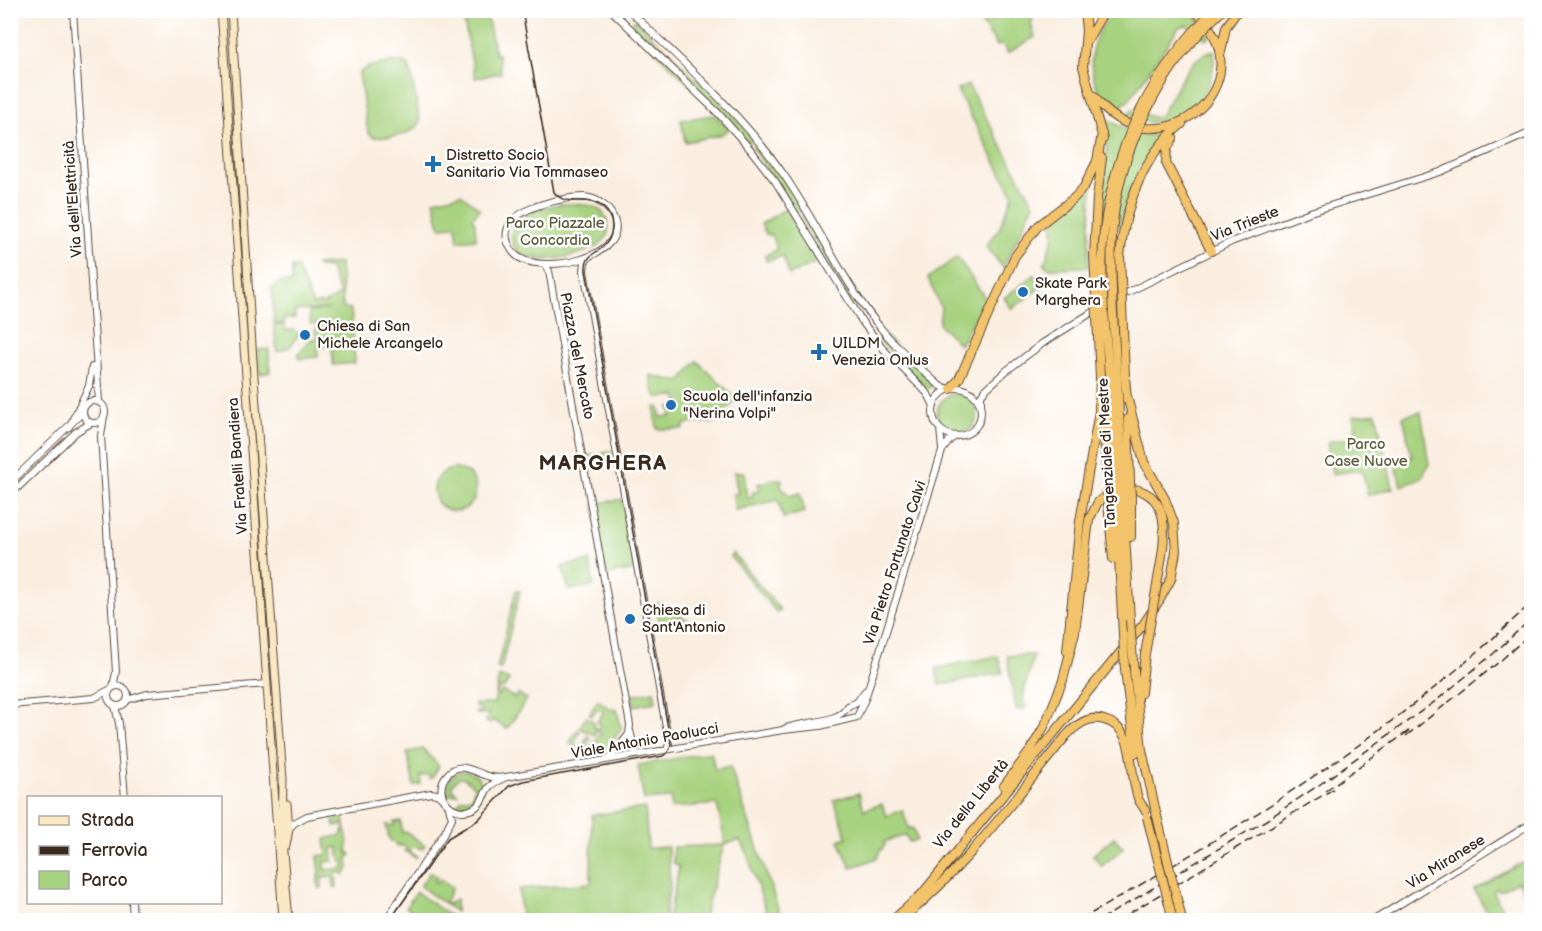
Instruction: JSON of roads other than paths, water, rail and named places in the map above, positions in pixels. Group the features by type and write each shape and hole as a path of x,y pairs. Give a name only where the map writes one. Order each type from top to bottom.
{"highway":[{"path":"1084,10 1086,44 1083,68 1102,134 1103,150 1097,198 1094,256 1113,377 1120,500 1133,597 1129,609 1140,736 1152,798 1182,921"},
{"path":"1086,44 1095,26 1108,10"},
{"path":"1194,10 1212,33 1220,55"},
{"name":"Tangenziale di Mestre","path":"1113,377 1104,293 1104,232 1120,156 1154,84 1182,44 1214,10"},
{"name":"Tangenziale di Mestre","path":"1119,485 1113,377 1112,292 1112,233 1116,202 1126,163 1143,120 1161,85 1186,49 1223,10"},
{"path":"1059,690 1067,648 1080,521 1100,411 1113,377 1120,256 1127,213 1143,174 1166,140 1209,100 1220,72 1220,55 1226,27 1238,10"},
{"path":"1090,91 1112,115 1138,127 1160,128 1194,115"},
{"path":"1194,115 1192,121 1171,140 1167,149 1166,161 1211,251"},
{"path":"951,389 959,379 1015,256 1038,226 1074,198 1084,187 1097,161 1102,134"},
{"path":"893,921 922,894 1108,668 1157,605 1171,579 1177,547 1174,522 1165,499 1144,462 1127,396 1113,377"},
{"path":"1127,396 1119,485 1117,615 1122,632 1134,749 1146,813 1173,921"},
{"path":"1059,690 1075,632 1089,520 1095,506 1109,492 1121,488 1137,490 1149,496 1160,509 1165,534 1141,676 1141,701 1152,777 1152,798"},
{"name":"Via della Libertà","path":"884,921 924,884 1030,751 1045,725 1059,690"},
{"path":"900,921 948,878 1070,732 1080,724 1094,719 1111,722 1124,735 1129,746 1137,796 1146,813"}],"main road":[{"name":"Via Fratelli Bandiera","path":"221,10 283,921"},
{"name":"Via Fratelli Bandiera","path":"231,10 254,377 283,779 289,829 284,855"},
{"path":"267,684 277,684"},
{"name":"Via Fratelli Bandiera","path":"283,779 282,841 289,921"}],"street":[{"name":"Via dell'Elettricità","path":"73,10 99,402"},
{"path":"611,10 710,105 750,149 775,181 869,333 928,394 934,406 934,418 940,429 956,436 967,434 976,427 980,418 981,395 990,384"},
{"path":"629,10 732,110 759,141 785,176 838,265 884,332 940,386 967,390 975,396 981,406"},
{"name":"Via Trieste","path":"967,390 990,384 1043,343 1087,315 1129,291 1211,251 1310,212 1440,172 1532,132"},
{"path":"750,149 751,142 759,141"},
{"path":"564,198 595,199 606,207 614,219 614,233 609,244 589,257 543,264 525,261 517,257 510,247 508,230 512,222 523,212 536,206 564,198"},
{"path":"794,213 801,214 805,208"},
{"name":"Piazza del Mercato","path":"589,257 585,262 584,271 666,726 669,744 667,750"},
{"name":"Piazza del Mercato","path":"543,264 549,271 630,731 636,754"},
{"path":"69,428 91,379 89,334 93,327"},
{"name":"Via dell'Elettricità","path":"91,401 97,386"},
{"path":"934,406 940,395 951,389"},
{"path":"10,483 69,428 82,413 84,406 91,401 99,402 105,409 101,436 116,672 107,697 119,723 124,796"},
{"path":"82,413 86,420 93,423 101,436"},
{"path":"10,495 75,433 99,422 104,416"},
{"name":"Via Pietro Fortunato Calvi","path":"940,429 942,451"},
{"name":"Via Pietro Fortunato Calvi","path":"860,711 942,451 956,436"},
{"path":"116,672 125,689 127,700"},
{"name":"Via Pietro Fortunato Calvi","path":"854,704 863,694 869,682"},
{"path":"10,705 95,698 122,706 127,700 143,694 267,684"},
{"path":"95,698 111,689 125,689 143,694"},
{"path":"854,704 859,707 860,711 857,717 852,718 846,711 849,705 854,704"},
{"name":"Viale Antonio Paolucci","path":"783,730 793,725 836,718 846,711"},
{"name":"Viale Antonio Paolucci","path":"489,777 509,777 636,754 820,726 852,718"},
{"path":"610,759 630,731"},
{"path":"444,800 442,784 446,776 451,771 464,767 489,777 486,793"},
{"path":"480,773 485,779 486,793"},
{"path":"449,807 471,810 481,803 492,784 509,777"},
{"path":"289,829 300,819 321,812 433,793 444,800 452,816 448,826 386,921"},
{"name":"Via Miranese","path":"1374,921 1532,823"},
{"path":"132,904 133,921"}],"tram line":[{"path":"390,920 448,838 478,820 509,786 523,781 663,756 671,745 586,271 588,260 607,243 612,223 608,213 599,204 565,200 554,192 522,10"}],"railway":[{"path":"1080,920 1199,850 1316,775 1428,693 1532,602"},
{"path":"1100,920 1268,819 1319,785 1437,700 1532,618"},
{"path":"1406,736 1499,662 1532,632"},
{"path":"1325,791 1410,730"},
{"path":"1118,920 1333,789"}],"place":[{"name":"Distretto Socio Sanitario Via Tommaseo","path":"433,164"},
{"name":"Skate Park Marghera","path":"1023,292"},
{"name":"Chiesa di San Michele Arcangelo","path":"305,335"},
{"name":"UILDM Venezia Onlus","path":"819,352"},
{"name":"Scuola dell'infanzia \"Nerina Volpi\"","path":"671,405"},
{"name":"Chiesa di Sant'Antonio","path":"630,619"}],"district":[{"name":"MARGHERA","path":"603,463"}],"park label":[{"name":"Parco Piazzale Concordia","path":"555,232"},
{"name":"Parco Case Nuove","path":"1366,452"}]}
